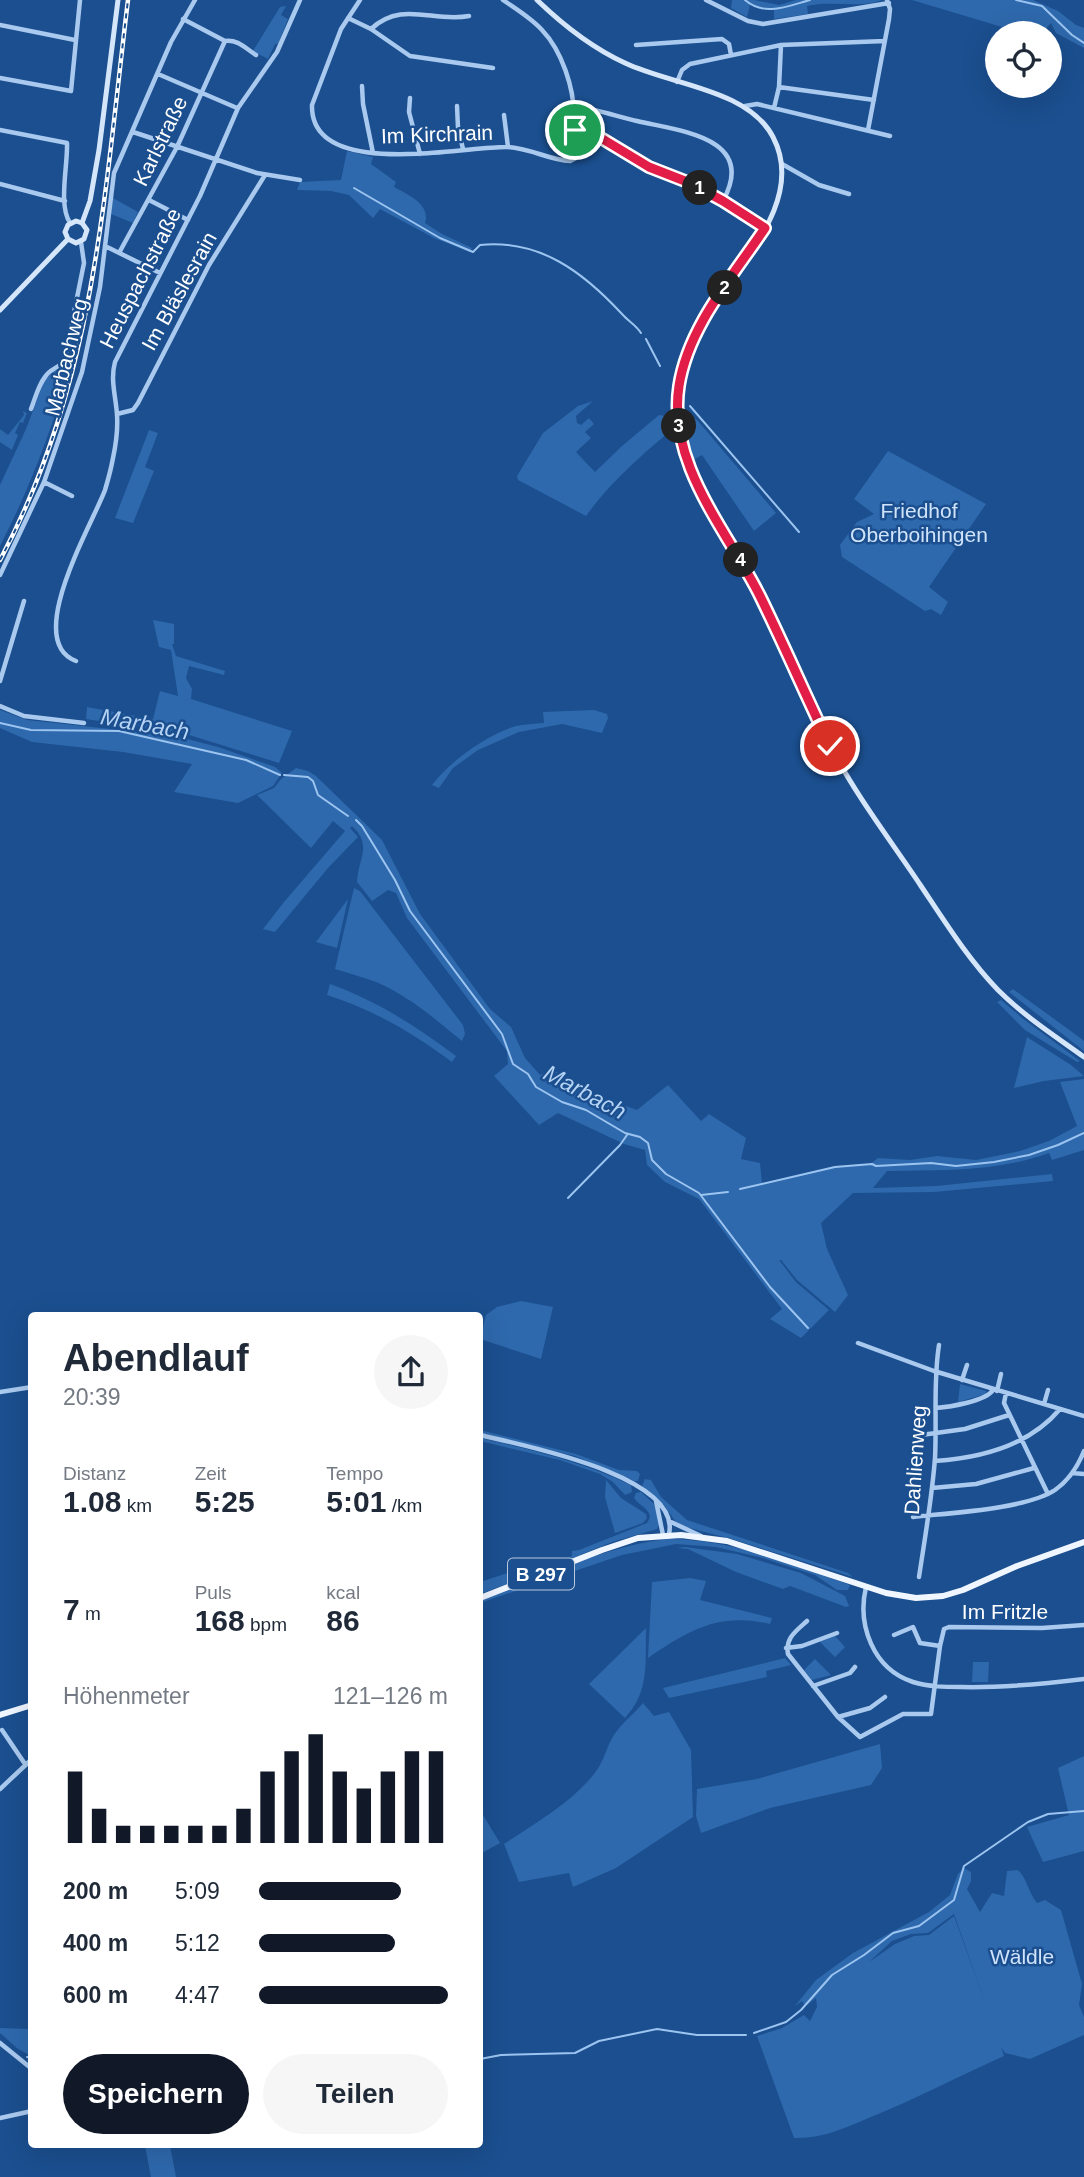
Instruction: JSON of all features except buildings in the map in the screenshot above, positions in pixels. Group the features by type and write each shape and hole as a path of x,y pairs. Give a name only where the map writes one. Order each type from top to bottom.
{"main road":[{"name":"B 297","path":"483,1597 615,1545 666,1534 702,1536 746,1547 904,1597 950,1594 1084,1542"},
{"path":"0,1715 28,1706"}],"street":[{"path":"0,78 71,91 80,0"},
{"path":"82,223 90,201 99,150 118,0"},
{"name":"Marbachweg","path":"0,575 44,482 82,372 95,315 114,173 183,19 195,0"},
{"name":"Heuspachstraße","path":"76,661 62,652 58,645 57,611 75,556 110,471 117,414 112,378 115,362 188,220 238,108 277,52 300,0"},
{"name":"Im Kirchrain","path":"360,0 348,18 312,105 317,127 331,140 373,153 419,154 509,147 534,150 570,161 576,158 575,140"},
{"path":"502,0 536,24 550,40 564,69 574,106 575,140 596,135"},
{"path":"537,0 568,28 624,63 677,83 723,96 745,106 768,127 782,164 778,202 765,228 706,316 686,358 679,384 678,412 682,444 690,468 760,595 830,746 858,793 954,935 988,979 1023,1012 1084,1057"},
{"path":"706,0 741,18 763,24 888,2 885,41 868,130"},
{"path":"371,29 379,22 399,14 420,13 456,18 469,16"},
{"path":"348,18 371,29 410,56 494,68"},
{"path":"183,19 225,41 243,45 256,55"},
{"path":"0,25 75,40"},
{"path":"636,45 722,39 729,44 732,55"},
{"name":"Karlstraße","path":"119,253 177,146 225,41"},
{"path":"677,83 685,66 781,44 885,41"},
{"path":"774,108 779,87 781,44"},
{"path":"158,74 238,108"},
{"path":"362,86 373,153"},
{"path":"779,87 874,100"},
{"path":"410,98 409,111 419,154"},
{"path":"745,106 757,104 890,136"},
{"path":"574,106 680,130 713,143 732,166 731,185 723,201"},
{"path":"457,107 463,149"},
{"path":"504,115 509,147"},
{"path":"574,116 596,135 649,167 690,183 765,228"},
{"path":"0,130 67,143 65,217 70,223"},
{"path":"131,134 265,175 300,180"},
{"path":"782,164 819,185 849,194"},
{"name":"Im Bläslesrain","path":"117,414 133,410 138,403 209,265 265,175"},
{"path":"0,184 65,201"},
{"path":"149,200 188,220"},
{"path":"31,409 43,378 62,365 65,357 84,263 81,242 87,232 82,223 70,223 65,232 68,239 74,243 81,242"},
{"path":"0,310 68,239"},
{"path":"105,246 160,273"},
{"path":"44,482 72,496"},
{"path":"0,681 24,601"},
{"path":"0,706 24,716 84,723"},
{"path":"858,1343 934,1371 1084,1416"},
{"name":"Dahlienweg","path":"919,1577 932,1488 936,1433 934,1371 939,1345"},
{"path":"962,1380 967,1365"},
{"path":"936,1408 972,1401 990,1394 995,1390 1001,1374"},
{"path":"0,1392 28,1388"},
{"path":"1044,1404 1048,1390"},
{"path":"1006,1393 1003,1400 1009,1415 1048,1494"},
{"path":"934,1461 970,1457 1021,1441 1046,1424 1059,1409"},
{"path":"914,1436 975,1426 1009,1415"},
{"path":"483,1437 592,1464 638,1486 662,1506 671,1521 702,1536"},
{"path":"913,1517 998,1507 1048,1494 1072,1473 1084,1451"},
{"path":"932,1488 976,1483 1034,1468"},
{"path":"1072,1473 1084,1474"},
{"path":"655,1500 666,1534"},
{"path":"666,1534 671,1521"},
{"path":"866,1587 862,1619 874,1651 901,1677 912,1682 934,1686 1021,1686 1084,1679"},
{"path":"807,1620 789,1637 786,1648 790,1659 838,1717 870,1708 885,1697"},
{"name":"Im Fritzle","path":"838,1717 855,1735 864,1737 903,1714 931,1714 942,1632 949,1626 1042,1628 1084,1625"},
{"path":"894,1635 913,1627 920,1643 940,1646"},
{"path":"786,1648 802,1646 837,1633"},
{"path":"813,1686 849,1673 855,1667"},
{"path":"2,1730 25,1764"},
{"path":"0,1789 28,1762"},
{"path":"0,2043 28,2066"},
{"path":"0,2118 28,2112"}],"green space":[{"path":"732,0 754,0 779,5 796,0 882,0 864,4 816,4 807,6 808,14 774,19 774,9 750,5 747,17 731,8"},
{"path":"912,0 1033,0 1058,11 1084,28 1084,48 1062,36 1062,21 985,22"},
{"path":"286,6 281,15 288,19 278,44 275,44 268,59 253,51 280,7"},
{"path":"347,151 373,157 371,164 396,182 394,187 422,205 426,216 425,223 472,248 470,252 434,238 380,209 373,218 349,195 331,191 297,190 300,182 341,180"},
{"path":"113,198 138,212 133,223 111,214"},
{"path":"67,369 38,463 0,546 0,485 45,379 54,371"},
{"path":"593,401 576,416 577,423 581,425 589,418 594,424 585,432 591,438 576,452 595,472 659,415 665,416 668,433 624,472 586,516 518,480 517,476 543,433 578,406"},
{"path":"685,410 698,421 776,513 754,531 702,455 693,460 686,438"},
{"path":"23,411 27,413 15,433 18,435 12,450 0,442 0,429 8,435 24,415"},
{"path":"149,430 158,433 145,467 154,471 133,523 115,518"},
{"name":"Friedhof Oberboihingen","path":"888,451 986,504 929,587 948,602 941,615 931,609 925,611 842,557 840,545 857,522 874,514 854,499"},
{"path":"153,620 174,624 172,644 176,656 225,671 224,675 189,666 186,678 192,689 191,699 292,731 279,763 186,734 86,719 87,707 153,719 160,691 178,696 171,650 159,647"},
{"path":"0,710 27,720 176,736 218,747 275,767 282,773 273,786 238,803 174,792 192,764 123,752 32,742 0,728"},
{"path":"594,710 607,714 602,733 562,724 519,732 478,750 453,768 439,788 432,785 459,758 481,742 516,726 544,723 543,712"},
{"path":"296,768 316,776 382,840 420,914 490,1009 511,1027 525,1058 540,1075 551,1068 582,1090 637,1110 668,1085 701,1121 709,1114 746,1138 741,1159 760,1163 762,1183 834,1166 870,1164 878,1158 910,1160 937,1156 976,1160 1020,1151 1049,1141 1077,1126 1060,1082 1084,1079 1084,1150 1052,1160 1049,1153 990,1167 887,1171 873,1188 936,1186 1052,1174 1053,1181 934,1192 853,1193 821,1223 827,1249 848,1295 835,1312 797,1280 779,1260 796,1282 829,1310 801,1338 770,1319 782,1309 699,1199 665,1182 647,1165 645,1150 624,1144 558,1113 539,1125 494,1076 508,1064 507,1051 407,918 396,893 388,890 372,901 357,882 363,846 352,826 350,828 358,837 328,868 275,932 263,929 345,831 333,821 311,848 257,795 274,788"},
{"path":"354,888 360,891 463,1025 465,1034 462,1041 400,994 376,982 335,969"},
{"path":"348,899 337,948 316,942"},
{"path":"330,984 396,1015 456,1056 452,1062 392,1023 327,995"},
{"path":"1013,989 1084,1041 1084,1051 1009,992"},
{"path":"1001,1000 1080,1061 1077,1062 1025,1030 997,1002"},
{"path":"1027,1037 1071,1065 1084,1076 1014,1088"},
{"path":"521,1301 553,1307 541,1359 483,1340 486,1315 497,1307"},
{"path":"960,1384 986,1391 986,1394 958,1402"},
{"path":"483,1431 576,1454 619,1470 637,1471 640,1474 638,1481 575,1456 483,1434"},
{"path":"483,1439 575,1463 631,1485 632,1492 625,1495 613,1482 600,1474 560,1460 483,1442"},
{"path":"645,1479 651,1480 661,1497 687,1520 848,1573 853,1577 682,1526 664,1505 642,1486"},
{"path":"606,1480 621,1498 646,1514 647,1518 643,1523 615,1533 605,1497"},
{"path":"641,1492 654,1504 660,1523 657,1529 612,1542 539,1572 536,1570 572,1556 572,1551 647,1523 650,1515 634,1498 636,1493"},
{"path":"668,1539 715,1543 783,1561 850,1585 848,1590 837,1590 815,1575 763,1558 716,1547 676,1544 622,1555 483,1602 483,1599 572,1564 644,1543"},
{"path":"685,1547 737,1554 801,1573 845,1596 849,1606 790,1586 783,1589 736,1572 688,1549 677,1548"},
{"path":"529,1566 533,1574 483,1593 483,1581"},
{"path":"690,1578 706,1581 700,1600 772,1618 770,1624 735,1620 705,1626 677,1639 648,1658 652,1582"},
{"path":"646,1628 646,1665 642,1687 633,1708 625,1718 589,1684"},
{"path":"835,1636 845,1647 835,1657 820,1642"},
{"path":"785,1658 791,1665 766,1671 767,1677 669,1698 663,1688"},
{"path":"815,1659 831,1675 812,1680 804,1670"},
{"path":"973,1662 989,1662 988,1682 972,1682"},
{"path":"643,1703 654,1716 669,1712 691,1750 693,1817 616,1868 573,1887 569,1873 519,1882 504,1844 552,1812 585,1785 600,1766 614,1735"},
{"path":"880,1744 882,1768 871,1785 770,1808 701,1833 696,1816 697,1789 757,1779"},
{"path":"1084,1756 1084,1851 1043,1862 1027,1827 1069,1815 1058,1768"},
{"path":"483,1815 500,1843 483,1852"},
{"name":"Wäldle","path":"964,1868 971,1872 967,1889 980,1912 992,1893 1004,1896 1007,1871 1018,1870 1037,1903 1045,1900 1061,1910 1082,1984 1079,2005 1084,2017 1084,2035 1030,2059 1005,2053 1001,2047 1004,2056 888,2110 833,2132 794,2138 757,2036 782,2028 804,2015 810,2021 817,2007 816,1998 805,2006 802,2001 795,2006 816,1980 853,1953 929,1912 950,1895 958,1874","holes":["954,1914 986,2005 954,1916 929,1935 914,1936 895,1944 869,1962 892,1941 911,1934 928,1933"]},
{"path":"0,2028 28,2029 28,2054 18,2049 0,2033"},
{"path":"145,2148 170,2148 176,2177 151,2177"}],"waterway":[{"path":"745,0 760,8 769,9 810,0"},
{"path":"1016,0 1042,6 1084,43"},
{"path":"354,188 440,238 473,252 480,245 522,247 559,262 592,285 641,333"},
{"path":"646,339 660,366"},
{"path":"690,406 799,532"},
{"name":"Marbach","path":"0,723 31,730 119,731 246,760 280,775"},
{"name":"Marbach","path":"284,775 308,777 313,781 318,795 348,816"},
{"name":"Marbach","path":"356,820 395,880 410,911 502,1034 513,1064 528,1074 536,1087 648,1143 652,1160 666,1174 699,1193 770,1287 808,1328"},
{"path":"740,1189 835,1167 931,1163 956,1166 994,1162 1029,1155 1084,1133"},
{"path":"568,1198 627,1135"},
{"path":"701,1195 728,1192"},
{"path":"754,2033 786,2022 801,2010 832,1975 893,1933 919,1926 954,1900 964,1866 1028,1822 1048,1814 1084,1811"},
{"path":"483,2058 501,2055 575,2053 599,2041 657,2029 697,2035 746,2035"}],"railway":[{"path":"0,560 32,493 57,425 76,356 91,287 102,216 128,0"}],"route":[{"path":"575,130 575,140 596,135 649,167 690,183 723,201 765,228 698,331 686,358 679,384 678,421 685,454 695,478 760,595 830,746"}]}
